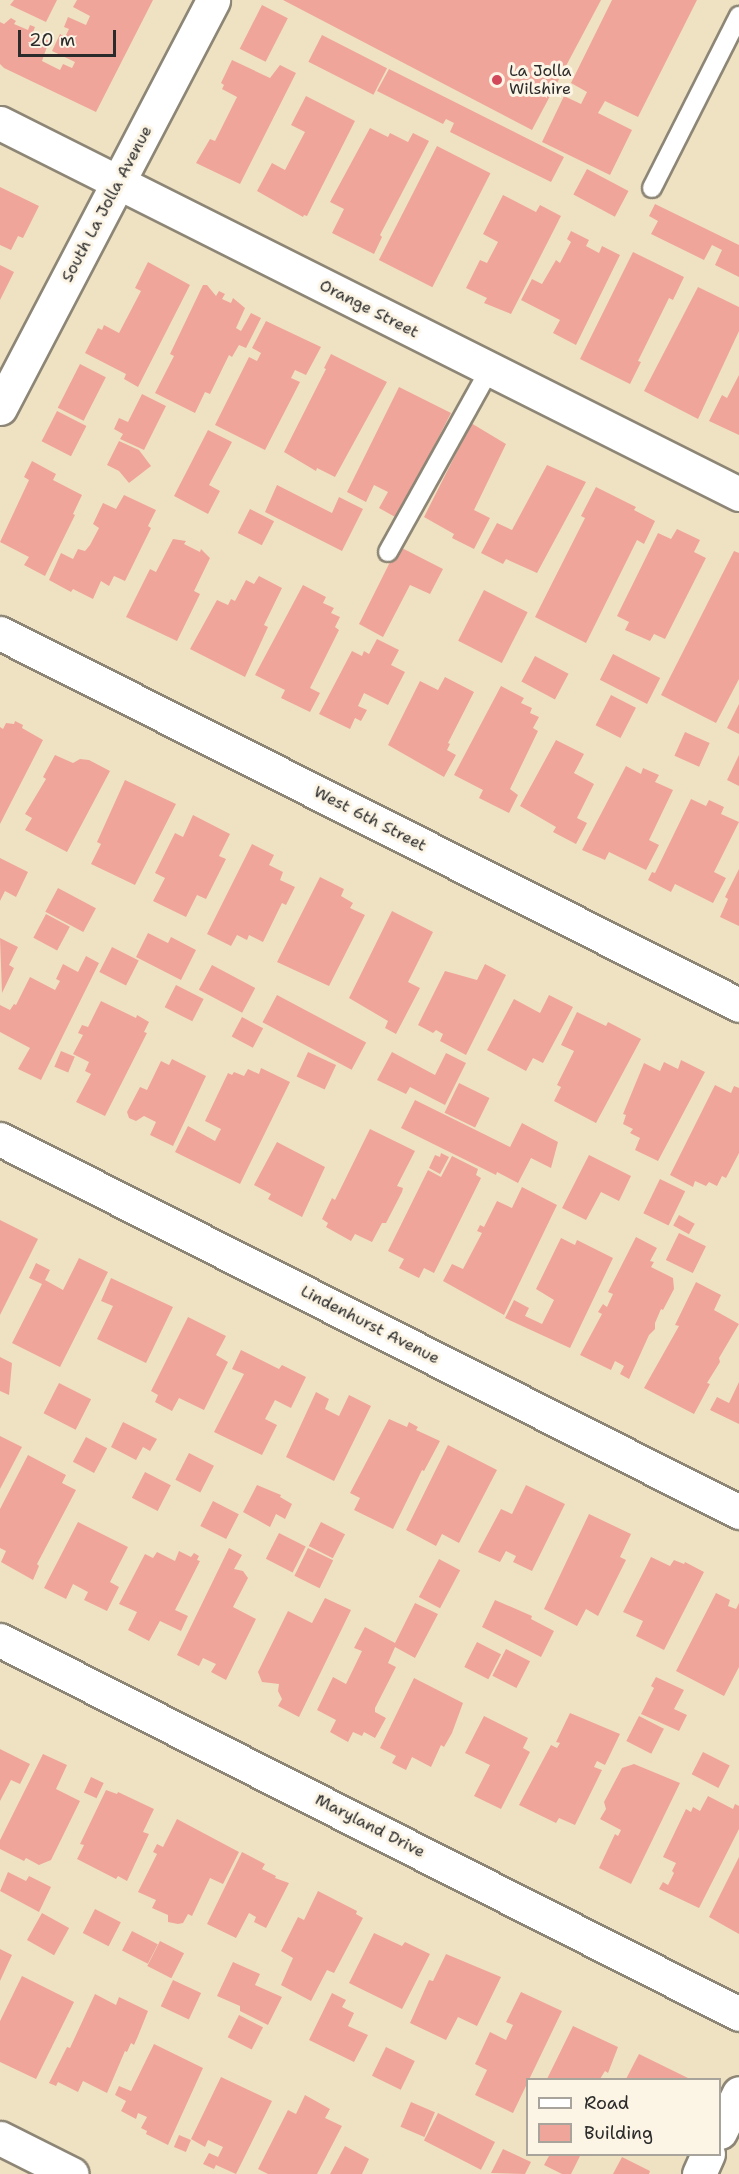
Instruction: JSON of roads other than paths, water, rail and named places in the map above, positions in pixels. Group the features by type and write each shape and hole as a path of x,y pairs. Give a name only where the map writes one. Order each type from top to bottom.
{"street":[{"name":"South La Jolla Avenue","path":"0,408 213,0"},
{"name":"Orange Street","path":"0,123 739,494"},
{"name":"West 6th Street","path":"0,633 739,1005"},
{"name":"Lindenhurst Avenue","path":"0,1138 739,1512"},
{"name":"Maryland Drive","path":"0,1640 739,2014"},
{"path":"721,2130 739,2093"},
{"path":"0,2138 72,2174"},
{"path":"699,2174 707,2156"}],"lane":[{"path":"652,188 739,16"},
{"path":"388,552 490,369"}],"place":[{"name":"La Jolla Wilshire","path":"497,80"}]}
